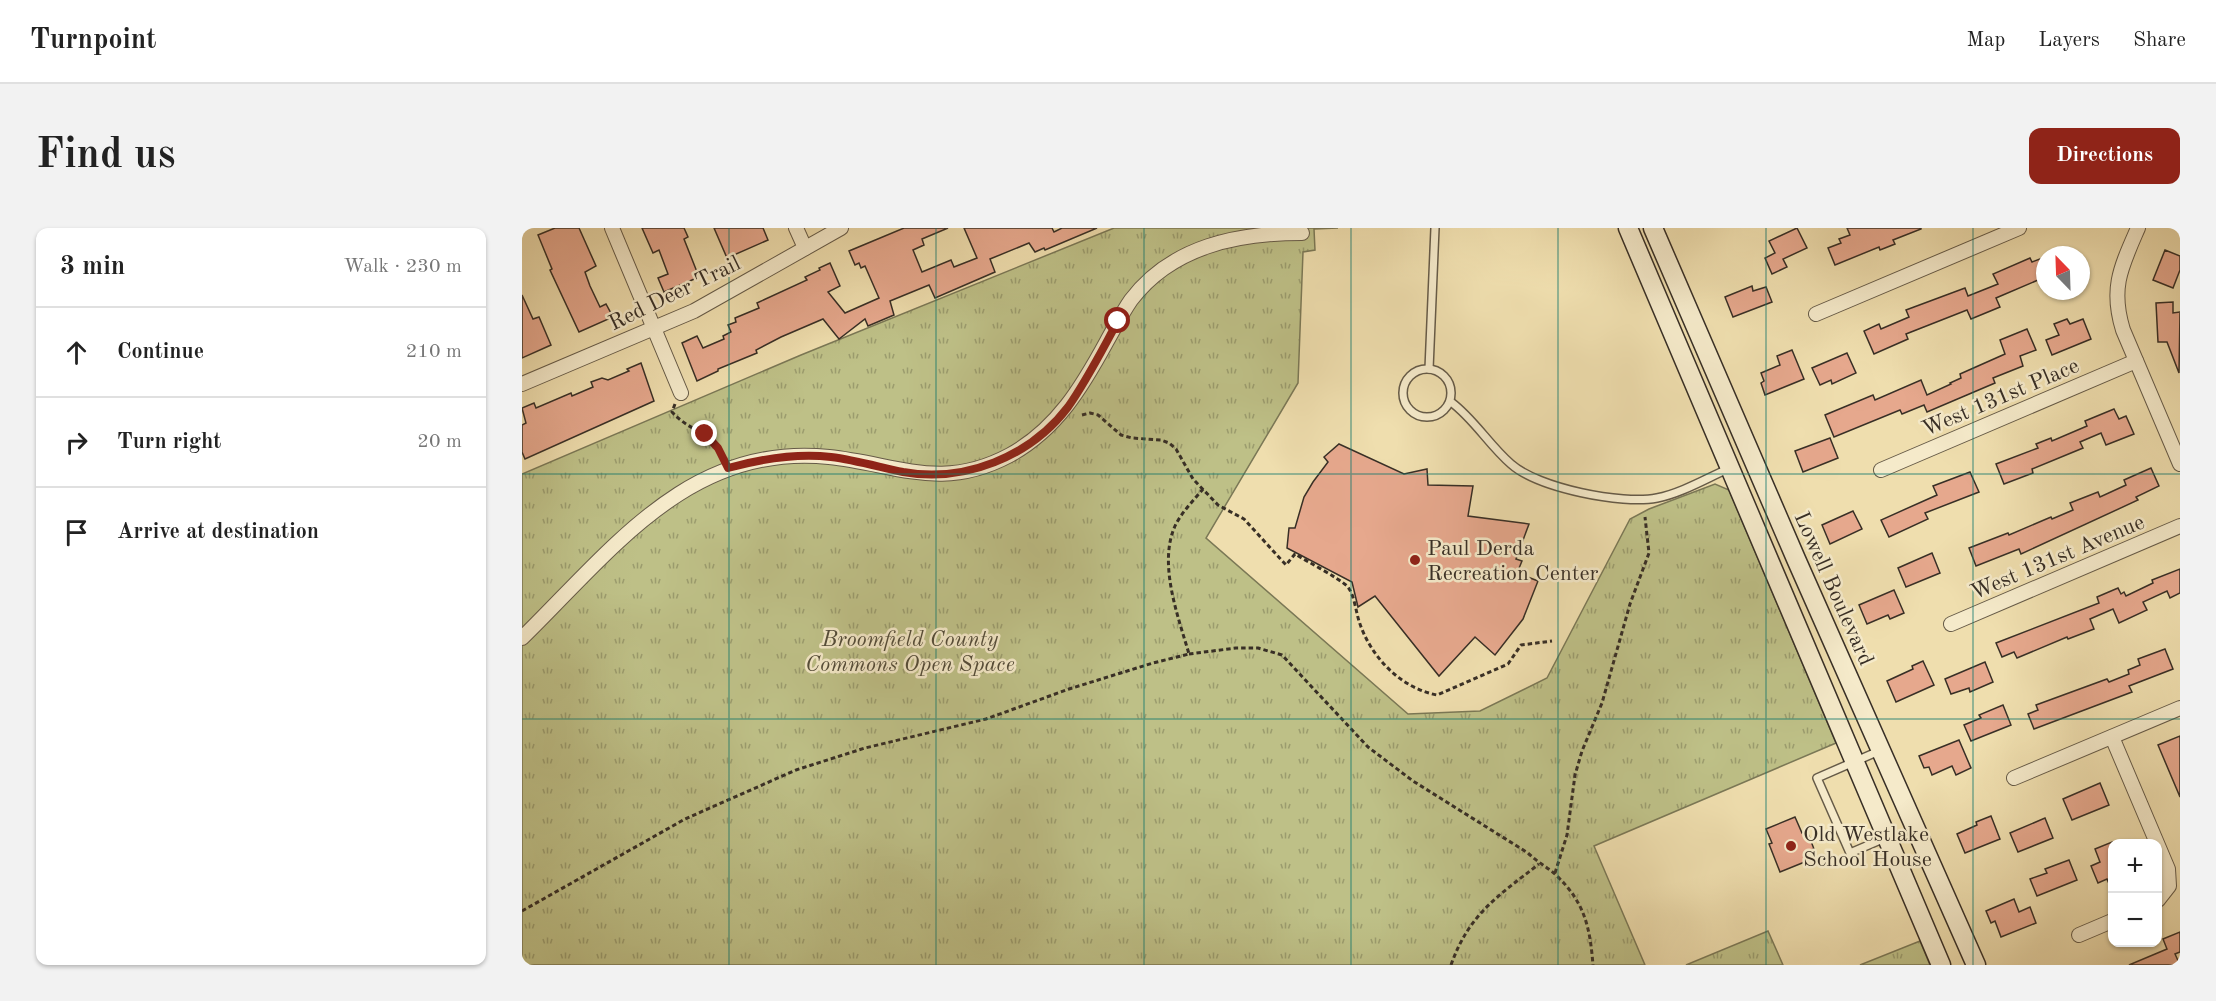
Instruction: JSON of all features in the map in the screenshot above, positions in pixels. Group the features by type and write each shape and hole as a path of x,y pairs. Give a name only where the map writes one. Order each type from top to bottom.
{"main road":[{"path":"1628,228 1941,965"},
{"name":"Lowell Boulevard","path":"1653,228 1796,559 1976,965"},
{"path":"1730,468 1737,465 1744,466 1750,472 1776,530 1796,559"}],"street":[{"path":"612,228 681,393"},
{"path":"796,228 805,248"},
{"name":"Red Deer Trail","path":"522,384 694,310 841,228"},
{"path":"1816,314 2019,228"},
{"path":"2133,229 2118,278 2117,311 2180,465"},
{"path":"522,638 642,519 693,483 728,468 762,460 795,456 829,457 902,472 926,474 962,471 992,463 1029,444 1057,419 1079,389 1131,301 1165,268 1202,248 1229,240 1262,234 1302,233"},
{"name":"West 131st Place","path":"1881,470 2136,361"},
{"name":"West 131st Avenue","path":"1951,624 2180,525"},
{"path":"2014,778 2180,708"},
{"path":"2112,737 2168,869 2169,886 2162,894"},
{"path":"2079,935 2108,923"}],"lane":[{"path":"1429,369 1435,228"},
{"path":"1429,369 1436,371 1448,381 1451,395 1450,402 1440,413 1425,417 1412,411 1406,404 1403,389 1408,380 1420,371 1429,369"},
{"path":"1450,402 1466,415 1500,454 1526,475 1576,490 1621,498 1658,498 1730,468"},
{"path":"1880,750 1817,778 1850,853 1887,837"}],"path":[{"path":"681,393 672,412 681,423 705,434 718,448 728,468"},
{"path":"1082,415 1090,413 1098,415 1121,435 1169,443 1176,450 1193,478 1218,505 1244,519 1286,565 1295,554 1348,587 1361,627 1374,654 1394,673 1416,688 1437,695 1508,664 1521,645 1552,641"},
{"path":"1189,654 1176,608 1167,562 1169,542 1176,524 1203,489"},
{"path":"1555,873 1567,835 1575,775 1602,703 1630,604 1649,552 1645,517"},
{"path":"522,910 675,824 796,770 864,748 986,719 1069,689 1153,663 1189,654 1236,648 1258,648 1282,655 1368,747 1413,781 1528,853 1539,864 1555,873 1583,911 1590,931 1593,965"},
{"path":"1451,965 1467,928 1500,894 1539,864"}],"green space":[{"name":"Broomfield County Commons Open Space","path":"1114,228 1338,228 1314,229 1315,250 1303,252 1298,383 1206,538 1408,714 1480,711 1547,678 1630,519 1649,509 1715,484 1729,490 1836,743 1594,846 1645,965 522,965 522,474 801,355"},
{"path":"1768,931 1783,965 1686,965"},
{"path":"1920,941 1930,965 1860,965"}],"building":[{"path":"555,228 579,228 596,266 585,272 590,286 600,307 606,304 613,317 579,332 550,270 552,269 538,235"},
{"path":"642,228 684,228 688,237 684,239 699,277 664,292 658,278 668,274 659,250 653,253"},
{"path":"714,228 763,228 768,240 727,258"},
{"path":"904,228 948,228 922,239 924,245 913,250 922,272 951,260 954,267 977,258 964,228 1052,228 1054,232 1062,228 1097,228 1045,250 1044,248 1035,252 1029,243 990,259 995,272 935,298 929,285 890,301 894,315 868,326 865,319 839,339 823,319 781,337 756,350 757,353 718,369 697,381 682,343 697,336 703,348 724,339 723,336 731,332 728,325 736,322 735,318 759,308 757,303 807,280 805,277 820,270 819,268 830,263 840,286 828,292 845,313 879,298 865,266 861,268 859,263 855,265 849,251"},
{"path":"1797,228 1807,248 1783,259 1787,267 1772,274 1765,258 1775,253 1769,241"},
{"path":"1847,228 1921,229 1893,240 1895,244 1880,250 1879,247 1835,265 1828,248 1841,243 1839,239 1850,235"},
{"path":"2165,250 2180,256 2180,270 2173,288 2153,280"},
{"path":"2030,258 2032,262 2036,260 2036,281 1996,298 2000,307 1971,319 1967,310 1906,334 1908,339 1874,354 1864,331 1879,324 1881,329 1909,317 1906,310 1965,288 1968,296 1998,284 1993,274"},
{"path":"1752,286 1753,291 1766,287 1772,302 1733,317 1725,297"},
{"path":"522,295 533,319 539,317 551,345 522,358"},
{"path":"2173,302 2173,313 2180,312 2179,373 2167,342 2158,342 2156,303"},
{"path":"2067,319 2070,324 2083,319 2091,339 2052,355 2046,340 2059,335 2054,324"},
{"path":"2027,329 2036,350 2020,356 2023,366 1993,378 1995,383 1927,412 1924,405 1902,414 1900,410 1834,437 1825,415 1873,395 1875,400 1921,380 1927,395 1961,378 1960,374 2005,354 2000,340"},
{"path":"1792,350 1804,379 1765,395 1761,373 1780,365 1777,356"},
{"path":"1847,353 1856,373 1832,384 1831,380 1820,385 1812,368"},
{"path":"641,363 654,401 525,459 522,452 522,425 526,423 522,408 534,403 536,408 571,393 572,396 593,387 591,382 602,378 608,380"},
{"path":"2114,409 2119,419 2126,416 2134,434 2106,445 2101,433 2080,442 2083,448 2032,469 2033,473 2004,484 1996,464 2038,448 2036,444 2051,438 2052,441 2087,426 2085,421"},
{"path":"1830,438 1838,458 1803,472 1795,451"},
{"name":"Paul Derda Recreation Center","path":"1339,444 1404,474 1427,469 1428,485 1473,486 1468,516 1529,524 1516,559 1522,561 1517,573 1538,581 1523,619 1495,655 1475,637 1439,676 1375,596 1358,607 1352,582 1287,548 1289,528 1295,528 1304,497 1328,462 1324,457"},
{"path":"2151,468 2159,486 2136,497 2138,500 2021,554 2019,549 1976,566 1969,548 2073,510 2070,503 2098,492 2100,497 2126,485 2124,480"},
{"path":"1970,472 1979,492 1925,513 1928,519 1889,537 1881,520 1937,495 1933,486"},
{"path":"1853,511 1862,529 1830,544 1822,525"},
{"path":"1932,553 1940,573 1906,587 1898,568"},
{"path":"2180,569 2180,593 2170,598 2167,591 2143,602 2147,610 2119,623 2113,609 2090,619 2094,629 2068,639 2067,637 2017,658 2014,652 2002,657 1996,643 2099,603 2097,597 2118,588 2121,594 2124,592 2126,596 2153,583 2152,580"},
{"path":"1894,590 1904,613 1890,619 1888,615 1867,624 1859,605"},
{"path":"2165,649 2173,669 2129,686 2132,692 2034,729 2028,714 2038,710 2036,705 2107,679 2109,682 2129,674 2128,670 2140,665 2138,659"},
{"path":"1923,661 1934,685 1896,702 1887,681 1913,669 1912,666"},
{"path":"1985,662 1993,682 1970,692 1969,688 1951,694 1945,679"},
{"path":"2003,705 2011,725 1971,741 1964,725 1981,718 1979,715"},
{"path":"2180,736 2180,797 2158,745"},
{"path":"1959,740 1971,768 1956,775 1952,766 1932,775 1929,767 1924,768 1919,756"},
{"path":"2100,783 2109,805 2072,820 2063,799"},
{"path":"1991,816 2000,839 1965,853 1957,834"},
{"name":"Old Westlake School House","path":"1795,817 1802,833 1807,831 1814,849 1809,851 1812,859 1780,872 1766,829"},
{"path":"2045,818 2053,838 2018,852 2010,833"},
{"path":"2108,844 2108,881 2107,879 2098,883 2091,866 2100,862 2095,849"},
{"path":"2069,860 2077,880 2037,896 2030,879 2047,873 2045,869"},
{"path":"2014,899 2019,912 2030,907 2036,923 2001,937 1995,921 1991,923 1986,911"},
{"path":"2180,932 2180,952 2175,954 2180,965 2129,965 2167,949 2163,939"}],"place":[{"name":"Paul Derda Recreation Center","path":"1415,560"},
{"name":"Old Westlake School House","path":"1791,846"}],"route":[{"path":"705,434 718,448 728,468 762,460 805,456 842,459 913,473 940,474 975,469 1022,448 1036,439 1057,419 1079,389 1118,321"}]}
